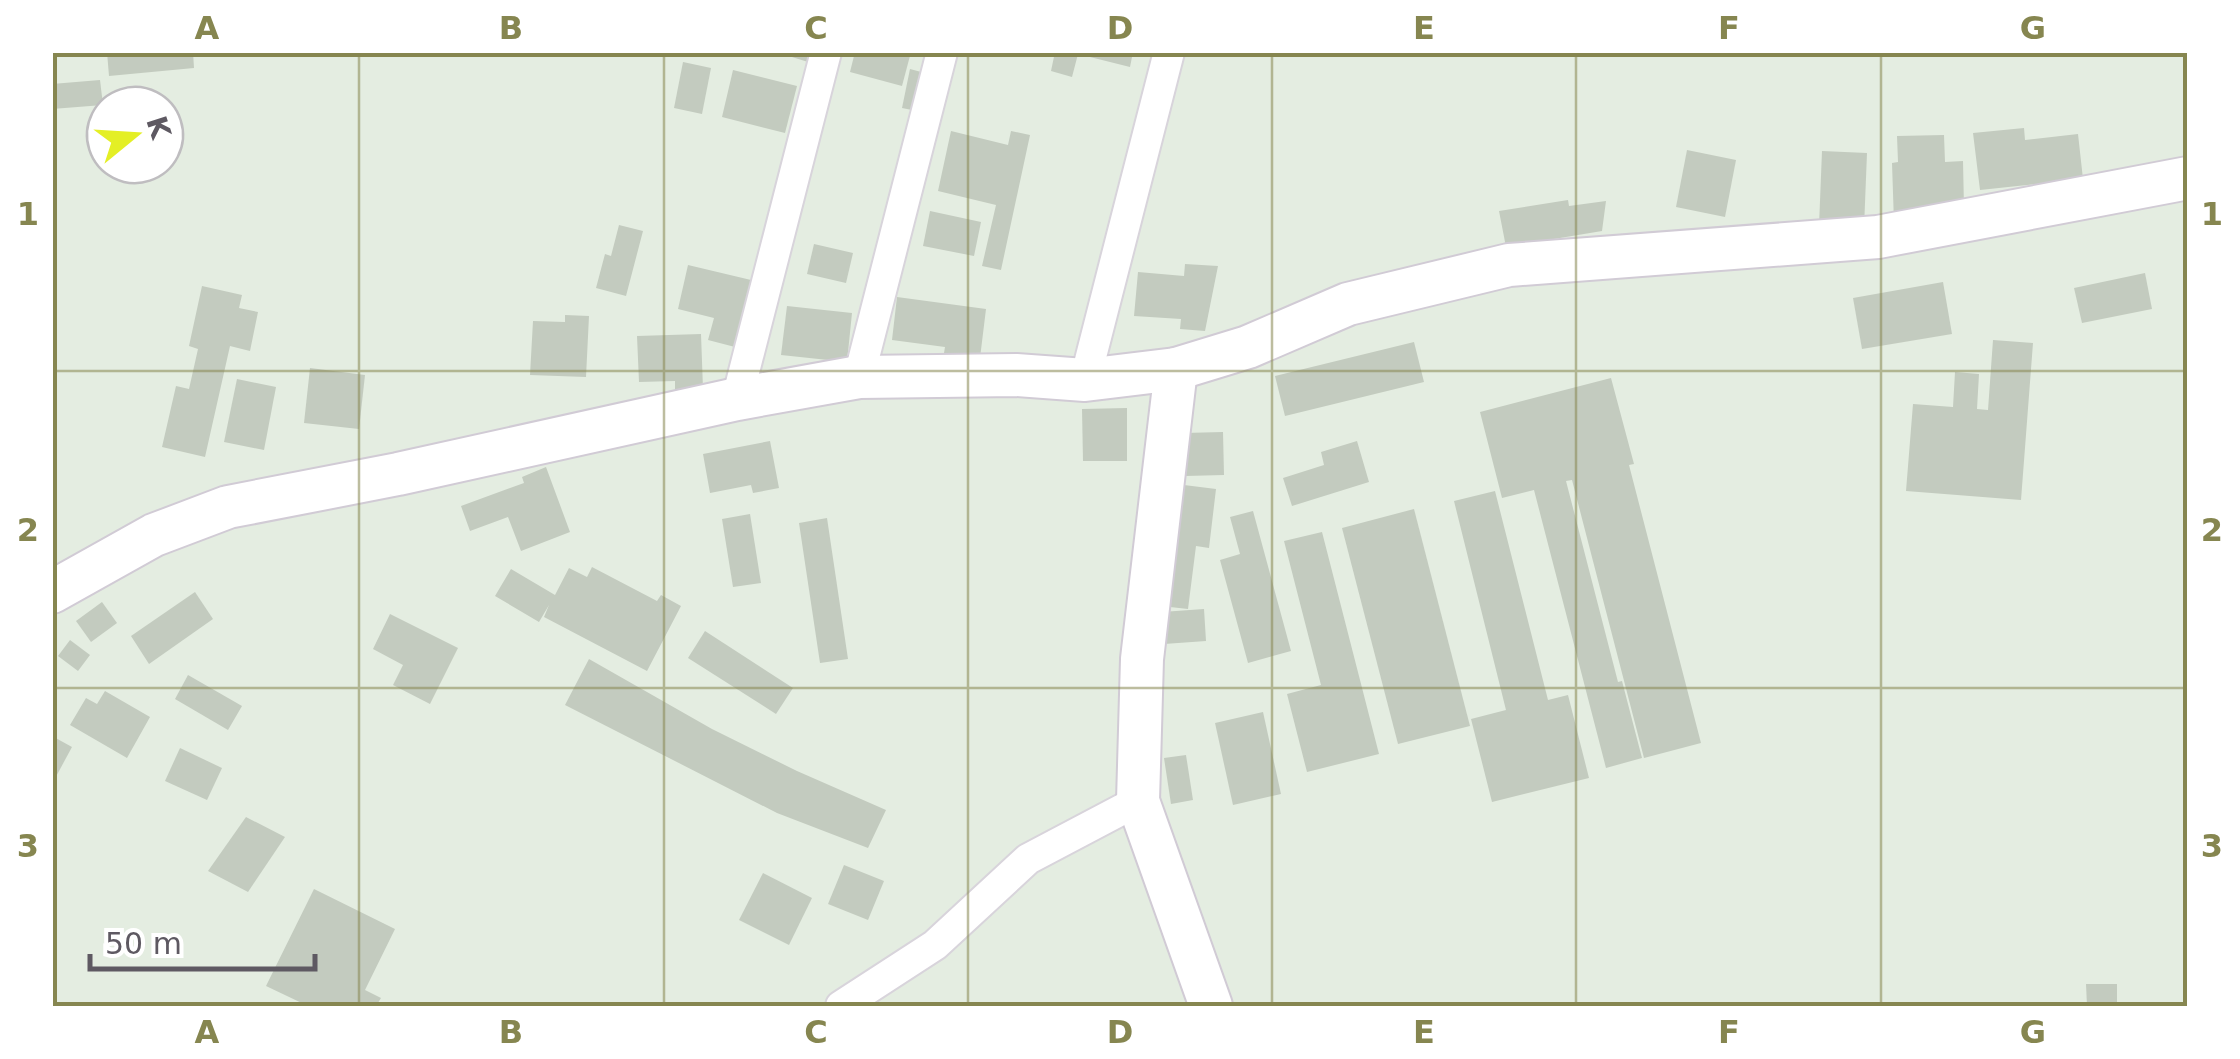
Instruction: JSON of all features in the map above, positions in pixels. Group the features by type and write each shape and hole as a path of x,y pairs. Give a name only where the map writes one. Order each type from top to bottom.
{"street":[{"path":"737,399 826,52"},
{"path":"859,377 942,52"},
{"path":"1085,380 1170,52"},
{"path":"52,592 154,535 228,507 398,474 737,399 859,377 1016,375 1085,380 1176,369 1248,347 1348,304 1509,265 1878,237 2188,178"},
{"path":"1176,369 1142,660 1138,801 1212,1006"},
{"path":"841,1006 934,946 1028,859 1138,801"}],"building":[{"path":"107,52 193,52 194,68 109,76"},
{"path":"776,52 811,52 808,62"},
{"path":"855,52 911,52 902,86 850,72"},
{"path":"1055,52 1133,52 1130,67 1078,54 1072,77 1051,71"},
{"path":"683,62 711,68 702,114 674,108"},
{"path":"910,69 925,73 917,111 902,108"},
{"path":"733,70 797,86 785,133 722,117"},
{"path":"100,80 101,85 85,85 85,106 52,109 52,84"},
{"path":"2024,128 2025,140 2078,134 2083,179 1980,190 1973,133"},
{"path":"951,131 1008,145 1011,131 1030,135 1001,270 982,266 996,205 938,191"},
{"path":"1944,135 1945,162 1963,161 1964,208 1894,223 1892,163 1898,162 1897,136"},
{"path":"1687,150 1736,160 1725,217 1676,207"},
{"path":"1822,151 1867,153 1864,228 1819,226"},
{"path":"1568,200 1569,206 1606,201 1602,231 1506,247 1499,211"},
{"path":"930,211 981,222 974,256 923,246"},
{"path":"619,225 643,231 626,296 596,288 605,254 611,256"},
{"path":"814,244 853,253 846,283 807,274"},
{"path":"1185,264 1218,266 1205,331 1180,329 1181,319 1134,316 1138,272 1184,276"},
{"path":"688,265 751,280 735,347 708,340 714,318 678,309"},
{"path":"2145,273 2152,309 2082,323 2074,288"},
{"path":"1943,282 1952,334 1862,349 1853,298"},
{"path":"202,286 242,295 239,308 258,312 250,351 230,346 205,457 162,447 176,386 189,389 198,349 189,346"},
{"path":"897,297 986,309 980,358 944,353 945,347 892,340"},
{"path":"787,306 852,313 847,362 781,355"},
{"path":"565,315 589,316 586,377 530,375 533,321 565,322"},
{"path":"701,334 703,389 675,390 675,381 639,382 637,336"},
{"path":"1993,340 2033,343 2021,500 1906,491 1913,404 1953,407 1955,372 1979,374 1977,409 1988,410"},
{"path":"1414,342 1424,382 1285,416 1275,376"},
{"path":"310,368 365,375 359,429 304,423"},
{"path":"1611,378 1634,464 1629,465 1701,743 1644,758 1572,480 1566,481 1618,682 1622,681 1642,758 1606,768 1534,490 1502,498 1480,412"},
{"path":"237,379 276,387 264,450 224,442"},
{"path":"1127,408 1127,461 1083,461 1082,409"},
{"path":"1223,432 1224,475 1185,476 1184,433"},
{"path":"770,441 779,488 753,493 751,485 710,493 703,454"},
{"path":"1357,441 1369,482 1292,506 1283,478 1324,465 1321,452"},
{"path":"546,467 570,532 521,551 508,517 470,531 461,506 524,483 522,477"},
{"path":"1176,484 1216,489 1209,548 1196,546 1188,609 1161,606"},
{"path":"1495,491 1548,700 1568,695 1589,778 1492,802 1471,719 1506,710 1454,501"},
{"path":"1414,509 1470,726 1398,744 1342,528"},
{"path":"1253,511 1291,651 1248,663 1220,560 1240,554 1230,517"},
{"path":"750,514 761,583 733,587 722,519"},
{"path":"827,518 848,659 820,663 799,523"},
{"path":"1322,532 1379,754 1307,772 1287,694 1321,685 1284,541"},
{"path":"592,567 657,601 661,595 681,606 647,671 544,617 549,605 539,622 495,596 511,569 555,595 569,568 587,577"},
{"path":"195,592 213,619 149,664 131,636"},
{"path":"102,602 117,623 91,642 76,621"},
{"path":"1204,609 1206,641 1164,644 1162,612"},
{"path":"390,614 458,648 430,704 393,685 403,665 373,649"},
{"path":"705,631 793,688 776,714 688,658"},
{"path":"70,640 90,655 78,671 58,656"},
{"path":"589,659 712,729 886,810 868,848 777,813 565,705"},
{"path":"188,675 242,706 228,730 175,699"},
{"path":"105,691 150,717 127,758 70,725 86,698 97,704"},
{"path":"1263,712 1281,794 1233,805 1215,723"},
{"path":"52,736 72,747 52,784"},
{"path":"180,748 222,768 207,800 165,781"},
{"path":"1186,755 1193,800 1171,804 1164,758"},
{"path":"246,817 285,837 248,892 208,871"},
{"path":"844,865 884,881 868,920 828,904"},
{"path":"763,873 812,898 789,945 739,920"},
{"path":"314,889 395,929 365,990 381,998 376,1006 308,1006 266,986"},
{"path":"2086,984 2117,984 2117,1006 2087,1006"}]}
